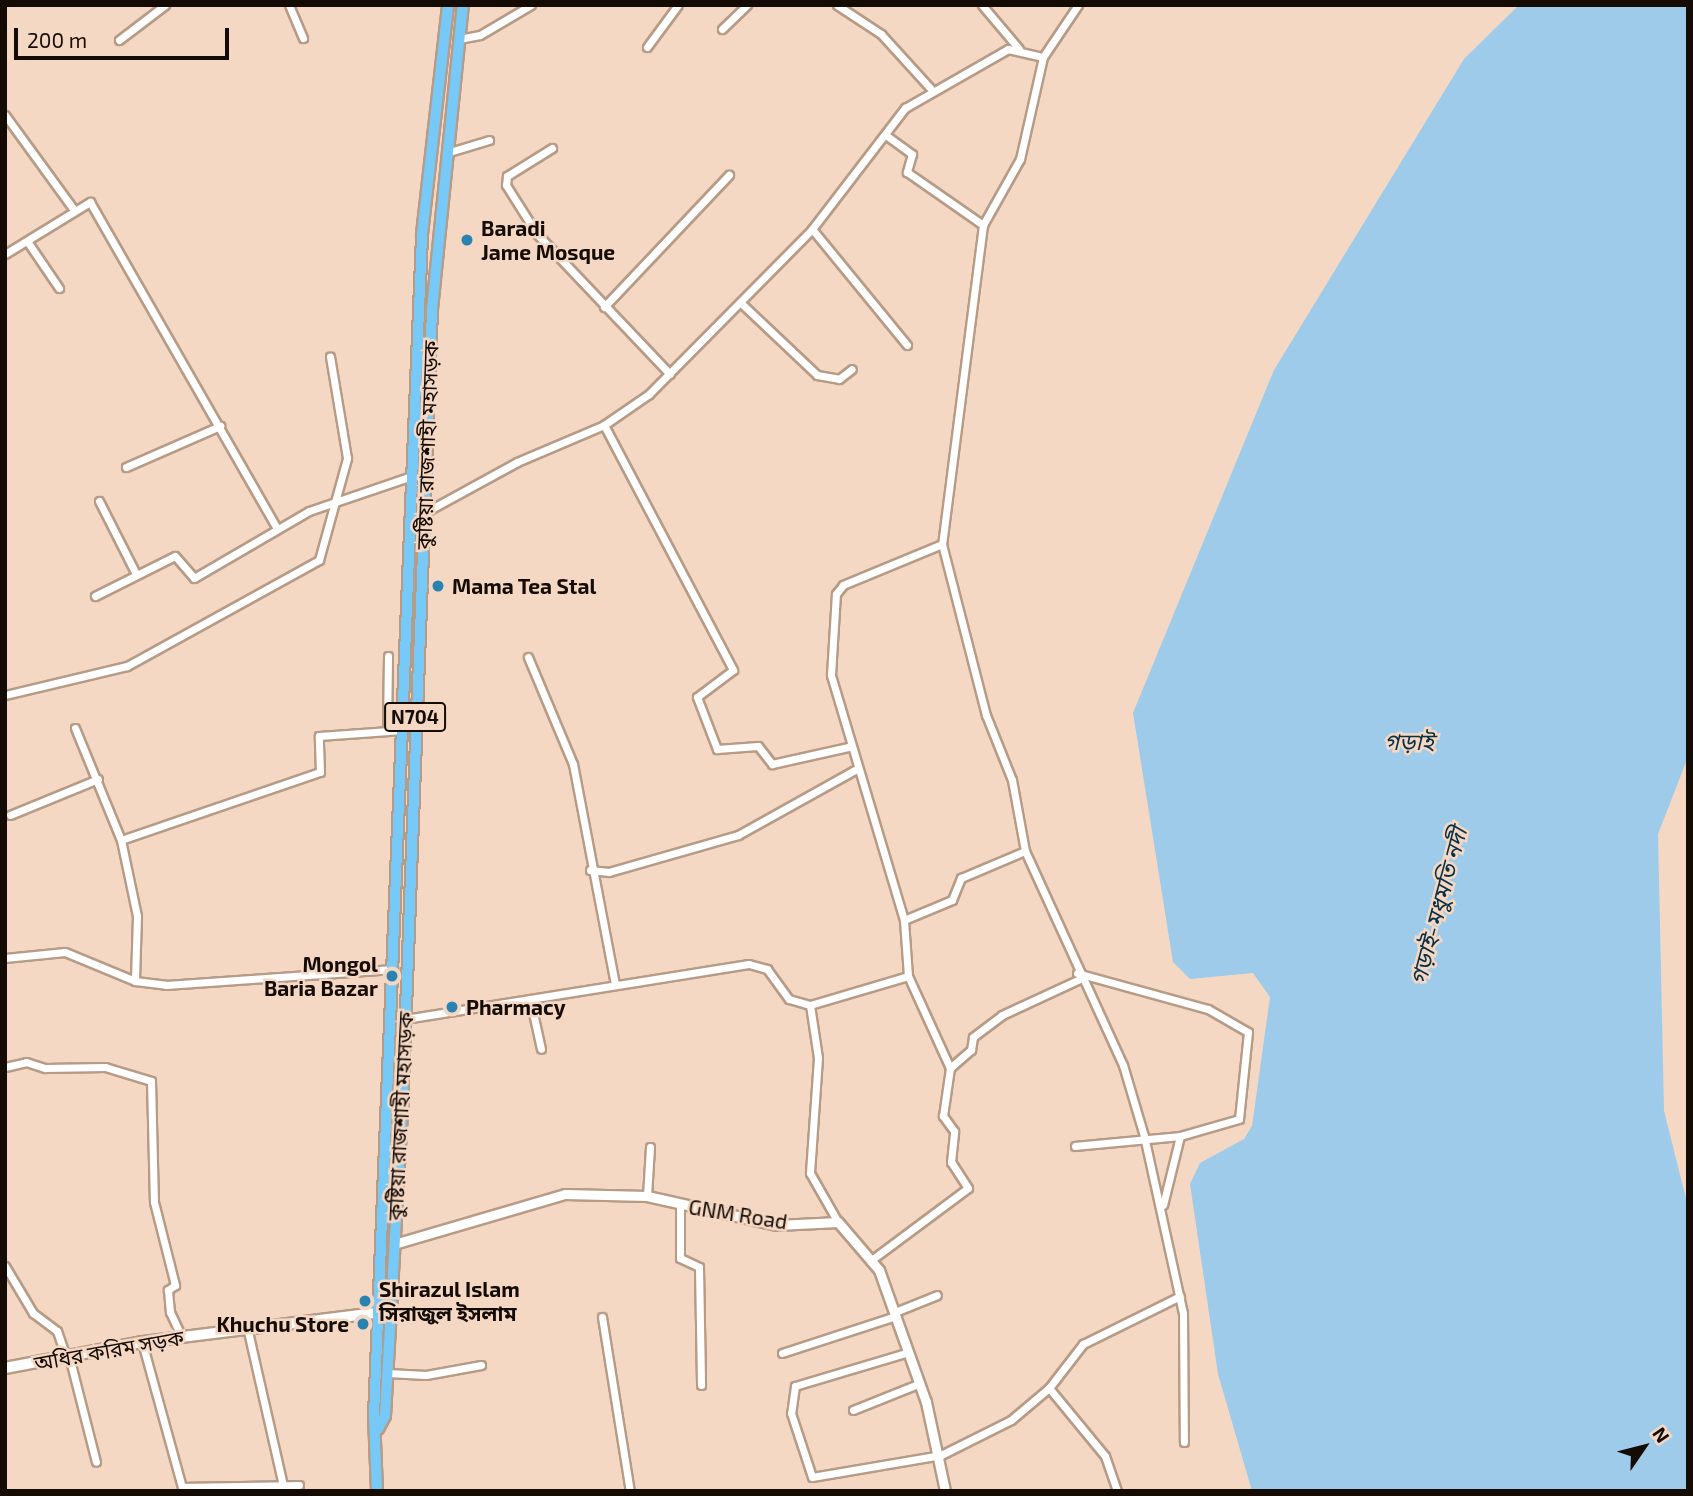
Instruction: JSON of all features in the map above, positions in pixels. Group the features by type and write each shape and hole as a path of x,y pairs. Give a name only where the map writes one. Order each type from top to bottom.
{"highway":[{"name":"কুষ্টিয়া রাজশাহী মহাসড়ক","path":"377,1491 379,1310 412,477 427,168 448,5"},
{"name":"কুষ্টিয়া রাজশাহী মহাসড়ক","path":"379,1429 387,1373 391,1311 406,1001 420,600 443,172 463,5"},
{"path":"427,168 443,172"},
{"path":"415,430 428,433"},
{"path":"408,598 420,600"},
{"path":"400,785 414,786"},
{"path":"393,999 406,1001"}],"main road":[{"name":"অধির করিম সড়ক","path":"5,1368 181,1336 379,1310 391,1311"}],"street":[{"path":"120,40 165,5"},
{"path":"289,5 303,38"},
{"path":"459,39 480,35 531,5"},
{"path":"647,47 678,5"},
{"path":"722,29 747,5"},
{"path":"837,5 881,34 931,89"},
{"path":"982,5 1019,49"},
{"path":"1078,5 1043,57 1023,152 983,225 942,544 986,715 1012,779 1025,851 1078,976 1123,1065 1144,1136 1181,1296 1184,1442"},
{"path":"424,513 517,462 604,425 670,374 742,304 812,229 887,136 905,108 931,89 999,52 1019,49 1043,57"},
{"path":"5,116 74,210"},
{"path":"887,136 912,155 907,172 983,225"},
{"path":"445,154 489,140"},
{"path":"552,148 507,176 506,185 537,234 670,374"},
{"path":"604,307 729,175"},
{"path":"5,254 74,210 93,205 278,528"},
{"path":"812,229 907,345"},
{"path":"27,241 58,288"},
{"path":"742,304 817,375 839,379 852,369"},
{"path":"5,695 127,666 288,579 325,554 340,501 347,440 330,356"},
{"path":"604,425 733,670 697,697 717,749 758,746 772,764 848,747"},
{"path":"125,467 220,426"},
{"path":"95,596 175,556 194,578 278,528 340,501 412,477"},
{"path":"99,501 136,574"},
{"path":"870,1261 968,1188 951,1162 954,1131 943,1116 950,1068 908,976 904,920 848,747 831,676 836,594 843,585 942,544"},
{"path":"387,729 388,656"},
{"path":"528,657 573,764 590,870 615,984"},
{"path":"75,728 121,841 137,916 135,981"},
{"path":"121,841 320,772 320,736 387,729 403,730"},
{"path":"590,870 609,872 738,835 855,770"},
{"path":"10,815 98,779"},
{"path":"904,920 952,900 961,878 1025,851"},
{"path":"5,958 65,952 135,981 166,985 393,969"},
{"path":"405,1019 615,984 759,965 789,999 810,1004 908,976"},
{"path":"950,1068 971,1050 973,1037 1002,1015 1078,976 1208,1009 1248,1032 1239,1119 1180,1136 1144,1136 1075,1146"},
{"path":"530,999 541,1049"},
{"path":"810,1004 818,1058 810,1173 838,1222 870,1261 896,1314 941,1455 945,1491"},
{"path":"5,1067 26,1062 46,1068 105,1067 151,1082 153,1202 175,1284 169,1290 170,1312 181,1336"},
{"path":"1162,1208 1180,1136"},
{"path":"647,1196 650,1147"},
{"name":"GNM Road","path":"394,1244 565,1194 647,1196 777,1225 838,1222"},
{"path":"680,1205 681,1261 699,1267 701,1385"},
{"path":"5,1266 33,1313 57,1331 67,1356 96,1462"},
{"path":"782,1353 896,1314 937,1295"},
{"path":"909,1352 795,1387 789,1402 804,1468 822,1478 941,1455 1011,1420 1050,1386 1083,1344 1181,1296"},
{"path":"602,1317 630,1491"},
{"path":"247,1327 283,1486"},
{"path":"142,1342 180,1484 229,1488 299,1485"},
{"path":"387,1373 426,1376 481,1364"},
{"path":"853,1410 920,1383"},
{"path":"1050,1386 1099,1446 1116,1491"}],"water":[{"name":"গড়াই","path":"1519,5 1688,5 1688,757 1658,834 1664,1111 1688,1207 1688,1491 1252,1491 1218,1374 1190,1184 1200,1163 1244,1139 1252,1126 1270,997 1253,973 1190,979 1173,962 1133,713 1274,370 1464,59"}],"place":[{"name":"Baradi Jame Mosque","path":"467,240"},
{"name":"Mama Tea Stal","path":"438,586"},
{"name":"Mongol Baria Bazar","path":"392,976"},
{"name":"Pharmacy","path":"452,1007"},
{"name":"Shirazul Islam সিরাজুল ইসলাম","path":"365,1301"},
{"name":"Khuchu Store","path":"363,1324"}],"water label":[{"name":"গড়াই-মধুমতি নদী","path":"1438,906"}]}
